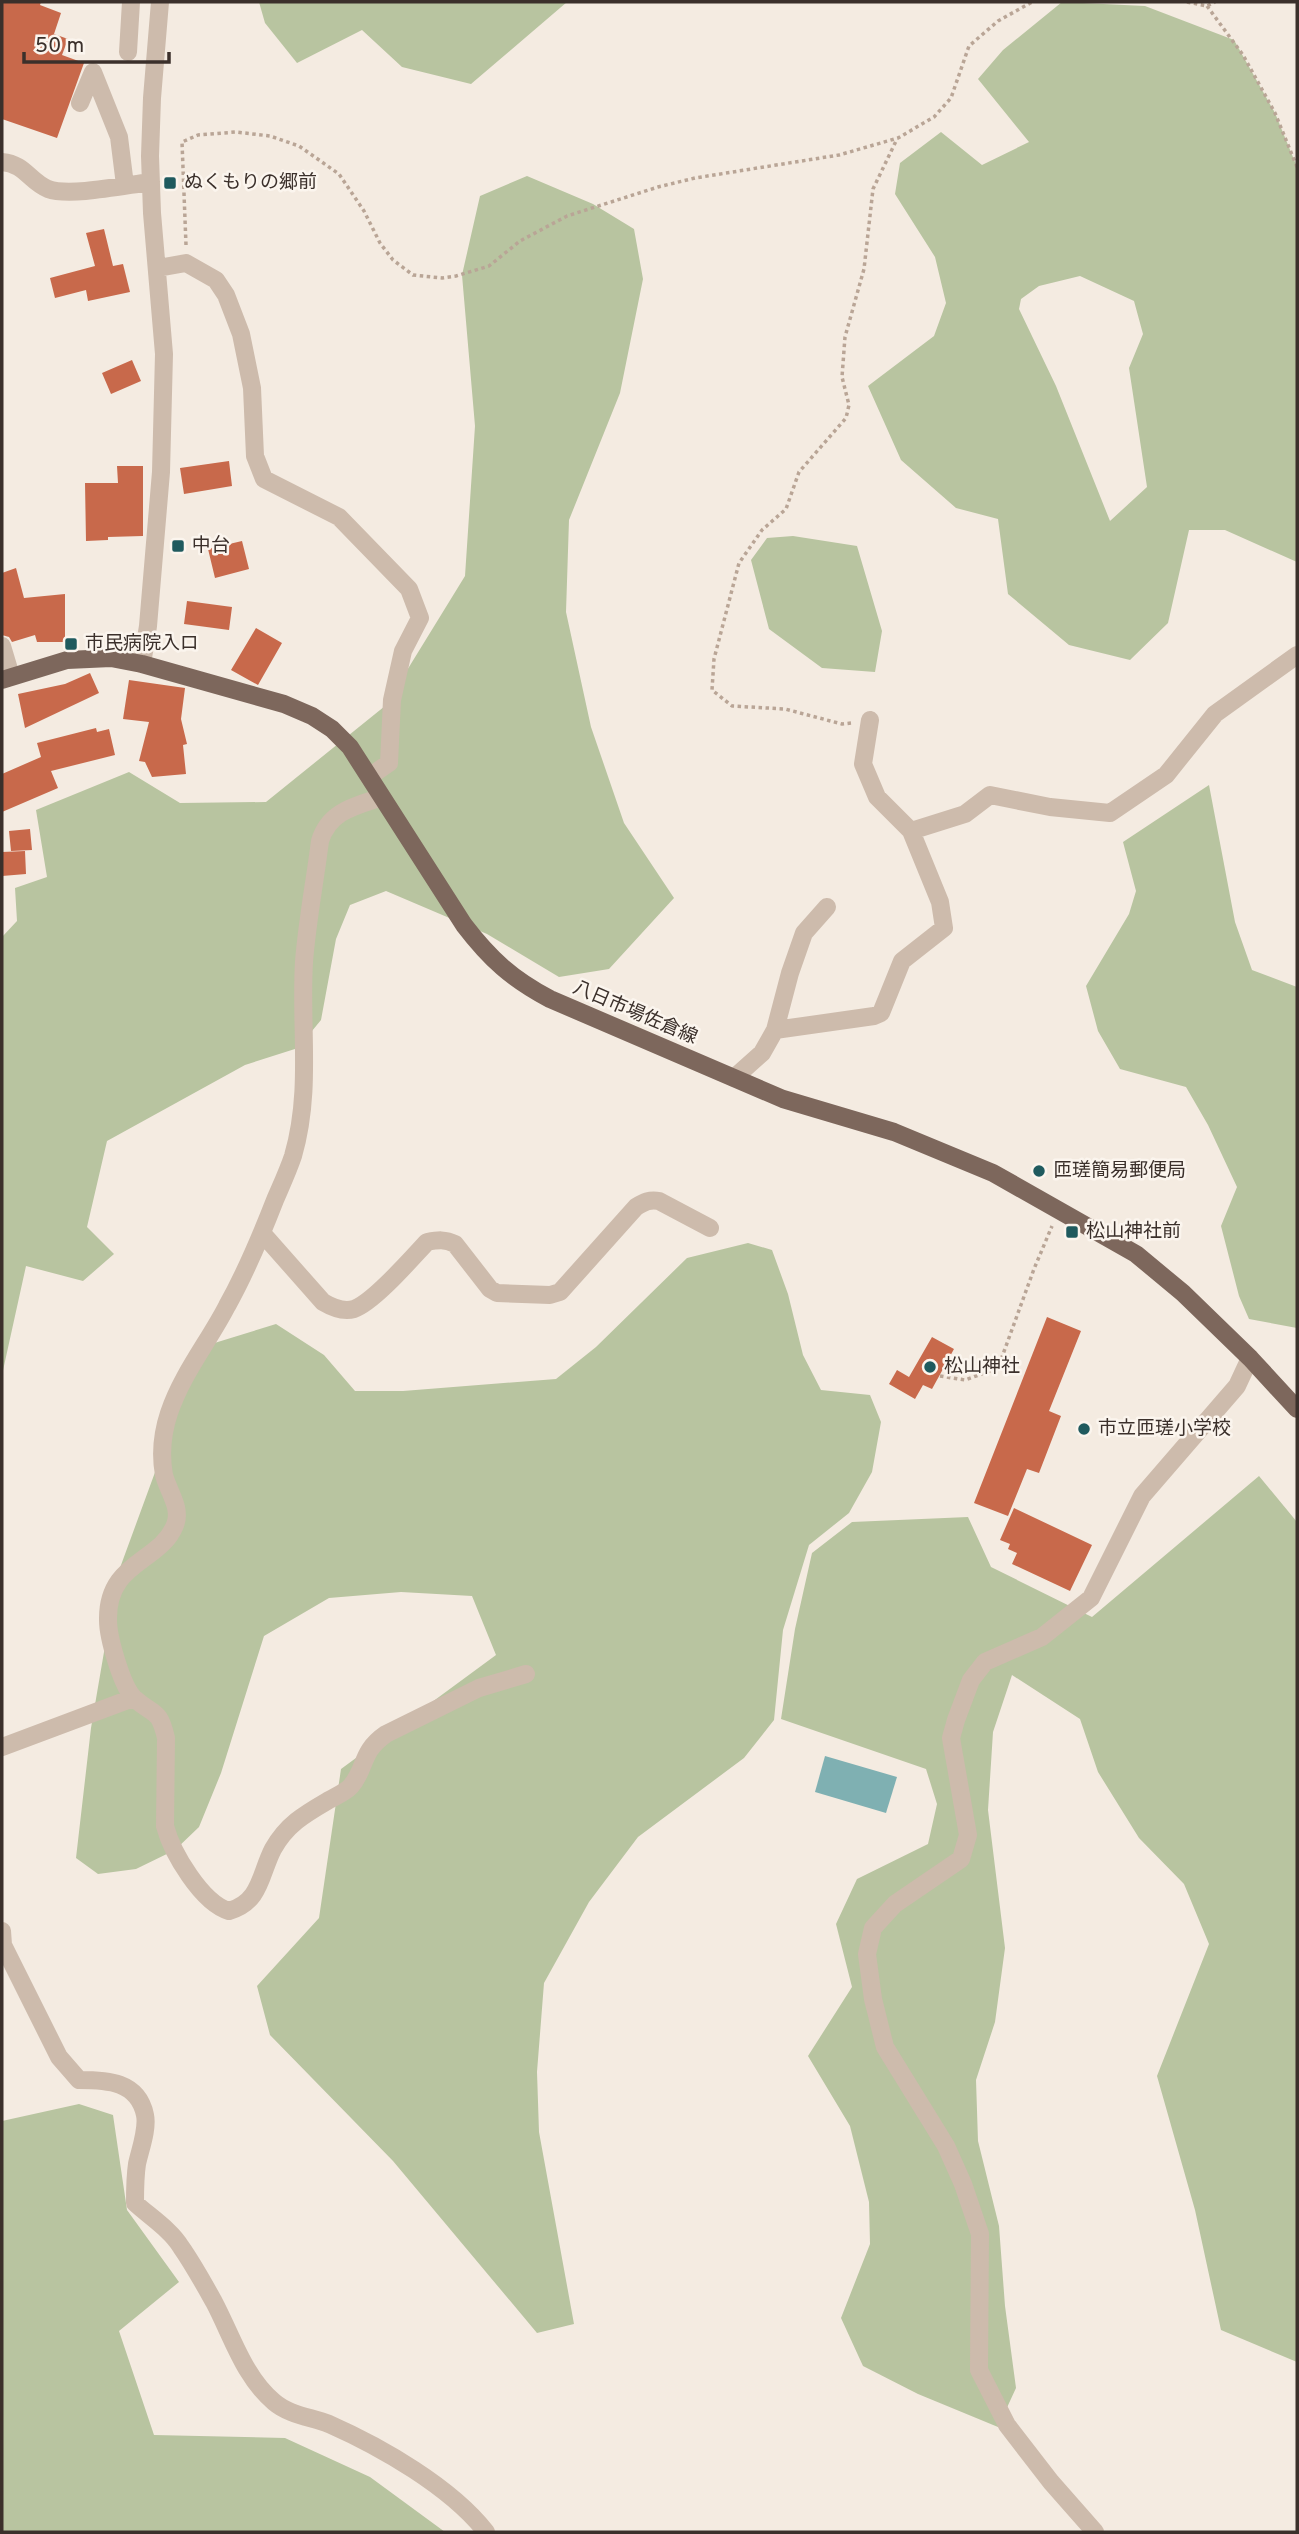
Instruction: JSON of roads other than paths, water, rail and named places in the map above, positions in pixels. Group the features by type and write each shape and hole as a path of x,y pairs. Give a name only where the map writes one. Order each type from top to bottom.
{"main road":[{"name":"八日市場佐倉線","path":"6,678 41,666 83,659 111,658 142,664 284,704 312,716 332,729 350,747 464,925 498,965 514,978 550,999 783,1099 894,1132 967,1160 1136,1254 1250,1357 1297,1409"}],"street":[{"path":"128,52 131,2"},
{"path":"142,664 148,626 161,472 164,354 151,182 152,97 160,2"},
{"path":"80,103 93,72 120,137 125,185"},
{"path":"2,162 14,163 47,188 66,192 151,182"},
{"path":"158,268 186,263 216,280 226,295 241,334 252,388 255,456 264,479 339,517 409,589 420,618 403,651 392,700 389,763 369,777"},
{"path":"2,646 6,678"},
{"path":"911,831 965,814 990,795 1050,807 1110,813 1166,775 1215,714 1297,655"},
{"path":"775,1030 881,1013 902,961 944,928 940,902 911,831 877,797 863,764 870,720"},
{"path":"383,797 345,810 333,817 324,828 304,962 306,1077 300,1124 292,1157 262,1233 227,1307 201,1349 170,1410 161,1444 165,1477 176,1507 175,1525 164,1543 120,1578 112,1596 108,1618 110,1642 133,1698 158,1714 163,1724 166,1738 165,1826 169,1840 183,1865 208,1898 220,1908 229,1911 248,1902 254,1894 272,1851 285,1830 305,1814 350,1788 373,1743 479,1688 526,1674"},
{"path":"734,1078 762,1053 775,1030 804,933 827,907"},
{"path":"262,1233 323,1302 333,1309 347,1310 367,1303 428,1242 447,1240 455,1244 490,1289 497,1293 550,1295 559,1292 636,1207 644,1202 652,1199 659,1201 710,1228"},
{"path":"1095,2532 1051,2482 1007,2425 979,2370 980,2234 963,2184 946,2146 885,2047 873,1999 867,1954 873,1928 895,1904 961,1859 968,1835 951,1738 971,1680 985,1662 1042,1637 1091,1598 1142,1496 1237,1386 1250,1357"},
{"path":"2,1747 133,1698"},
{"path":"2,1931 3,1945 59,2057 79,2080 106,2080 121,2084 137,2095 145,2116 136,2168 135,2203 180,2244 214,2301 240,2356 259,2387 276,2404 296,2414 328,2424 414,2469 472,2514 486,2532"}],"water":[{"path":"825,1756 897,1777 886,1813 815,1792"}],"place":[{"name":"ぬくもりの郷前","path":"170,183"},
{"name":"中台","path":"178,546"},
{"name":"市民病院入ロ","path":"71,644"},
{"name":"匝瑳簡易郵便局","path":"1039,1171"},
{"name":"松山神社前","path":"1072,1232"},
{"name":"松山神社","path":"930,1367"},
{"name":"市立匝瑳小学校","path":"1084,1429"}]}
